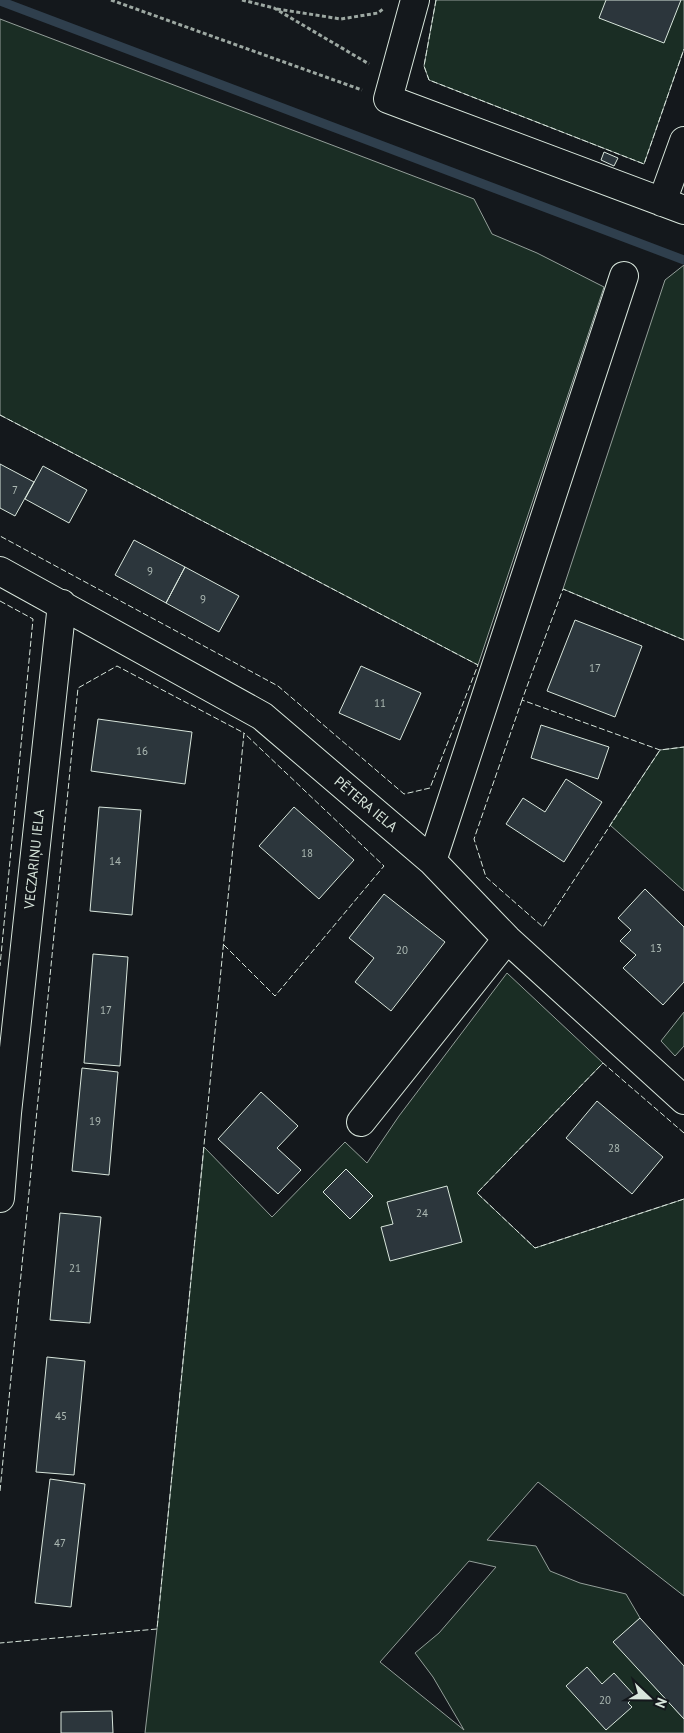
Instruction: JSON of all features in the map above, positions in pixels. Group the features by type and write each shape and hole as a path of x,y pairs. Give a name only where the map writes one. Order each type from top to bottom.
{"street":[{"path":"402,2 391,89 673,206 684,141"},
{"path":"432,861 624,276"},
{"name":"PĒTERA IELA","path":"0,571 262,716 432,861 507,939 684,1100"},
{"name":"VECZARIŅU IELA","path":"0,1198 4,1113 62,604"},
{"path":"361,1122 507,939"}],"path":[{"path":"111,0 391,89"},
{"path":"242,0 274,8 341,20 378,13 402,2"},
{"path":"274,8 391,89"}],"green space":[{"path":"436,0 684,0 684,49 644,164 429,80 424,66"},
{"path":"0,19 474,199 492,234 537,253 604,287 478,665 0,415"},
{"path":"684,265 684,640 563,589 665,280"},
{"path":"684,747 684,891 610,825 660,750"},
{"path":"507,973 603,1063 477,1193 535,1248 684,1199 684,1596 538,1482 487,1540 536,1546 550,1571 580,1583 626,1594 640,1618 614,1642 684,1719 684,1733 145,1733 157,1629 204,1147 272,1217 345,1142 367,1163 399,1116","holes":["469,1561 496,1567 439,1633 415,1653 433,1677 464,1730 380,1662"]},
{"path":"684,1012 684,1046 675,1056 661,1041"}],"building":[{"path":"606,0 681,0 664,43 599,18"},
{"path":"604,152 618,158 614,166 601,160"},
{"path":"0,464 34,482 15,516 0,508"},
{"path":"43,466 87,490 69,523 25,499"},
{"path":"134,540 185,567 166,603 115,575"},
{"path":"185,567 239,596 219,632 166,603"},
{"path":"575,620 642,646 615,717 547,691"},
{"path":"361,666 421,693 400,740 339,713"},
{"path":"98,719 192,732 185,784 91,771"},
{"path":"541,725 609,747 598,779 531,758"},
{"path":"566,779 602,802 564,862 506,824 523,798 545,812"},
{"path":"99,807 141,810 132,915 90,911"},
{"path":"294,807 354,860 319,899 259,846"},
{"path":"645,889 684,927 684,982 663,1005 623,968 636,955 620,941 631,930 618,918"},
{"path":"384,894 445,942 391,1011 355,982 374,958 349,938"},
{"path":"93,954 128,957 120,1066 84,1063"},
{"path":"82,1068 118,1072 109,1175 72,1171"},
{"path":"261,1092 298,1126 277,1148 301,1170 278,1194 218,1139"},
{"path":"597,1101 663,1157 632,1194 566,1138"},
{"path":"346,1169 373,1196 350,1219 323,1192"},
{"path":"447,1186 462,1242 390,1261 381,1227 393,1224 387,1202"},
{"path":"60,1213 101,1217 90,1323 50,1320"},
{"path":"47,1357 85,1361 74,1475 36,1472"},
{"path":"50,1479 85,1484 71,1607 35,1603"},
{"path":"640,1618 684,1666 684,1719 613,1642"},
{"path":"587,1667 602,1684 614,1673 635,1696 628,1703 632,1707 606,1730 566,1686"},
{"path":"112,1711 113,1733 61,1733 61,1712"}],"waterway":[{"path":"0,1 684,260"}],"fence":[{"path":"436,0 424,66 429,80 644,164 684,49"},
{"path":"0,415 478,665 430,788 404,794 278,686 0,536"},
{"path":"684,640 563,589 522,700 660,750 684,747"},
{"path":"0,601 33,619 0,966"},
{"path":"0,1491 78,688 117,666 244,733 157,1629 0,1643"},
{"path":"522,700 474,839 486,877 543,927 660,750"},
{"path":"224,945 275,996 384,866 244,733"},
{"path":"684,1133 603,1063 477,1193 535,1248 684,1199"}]}
